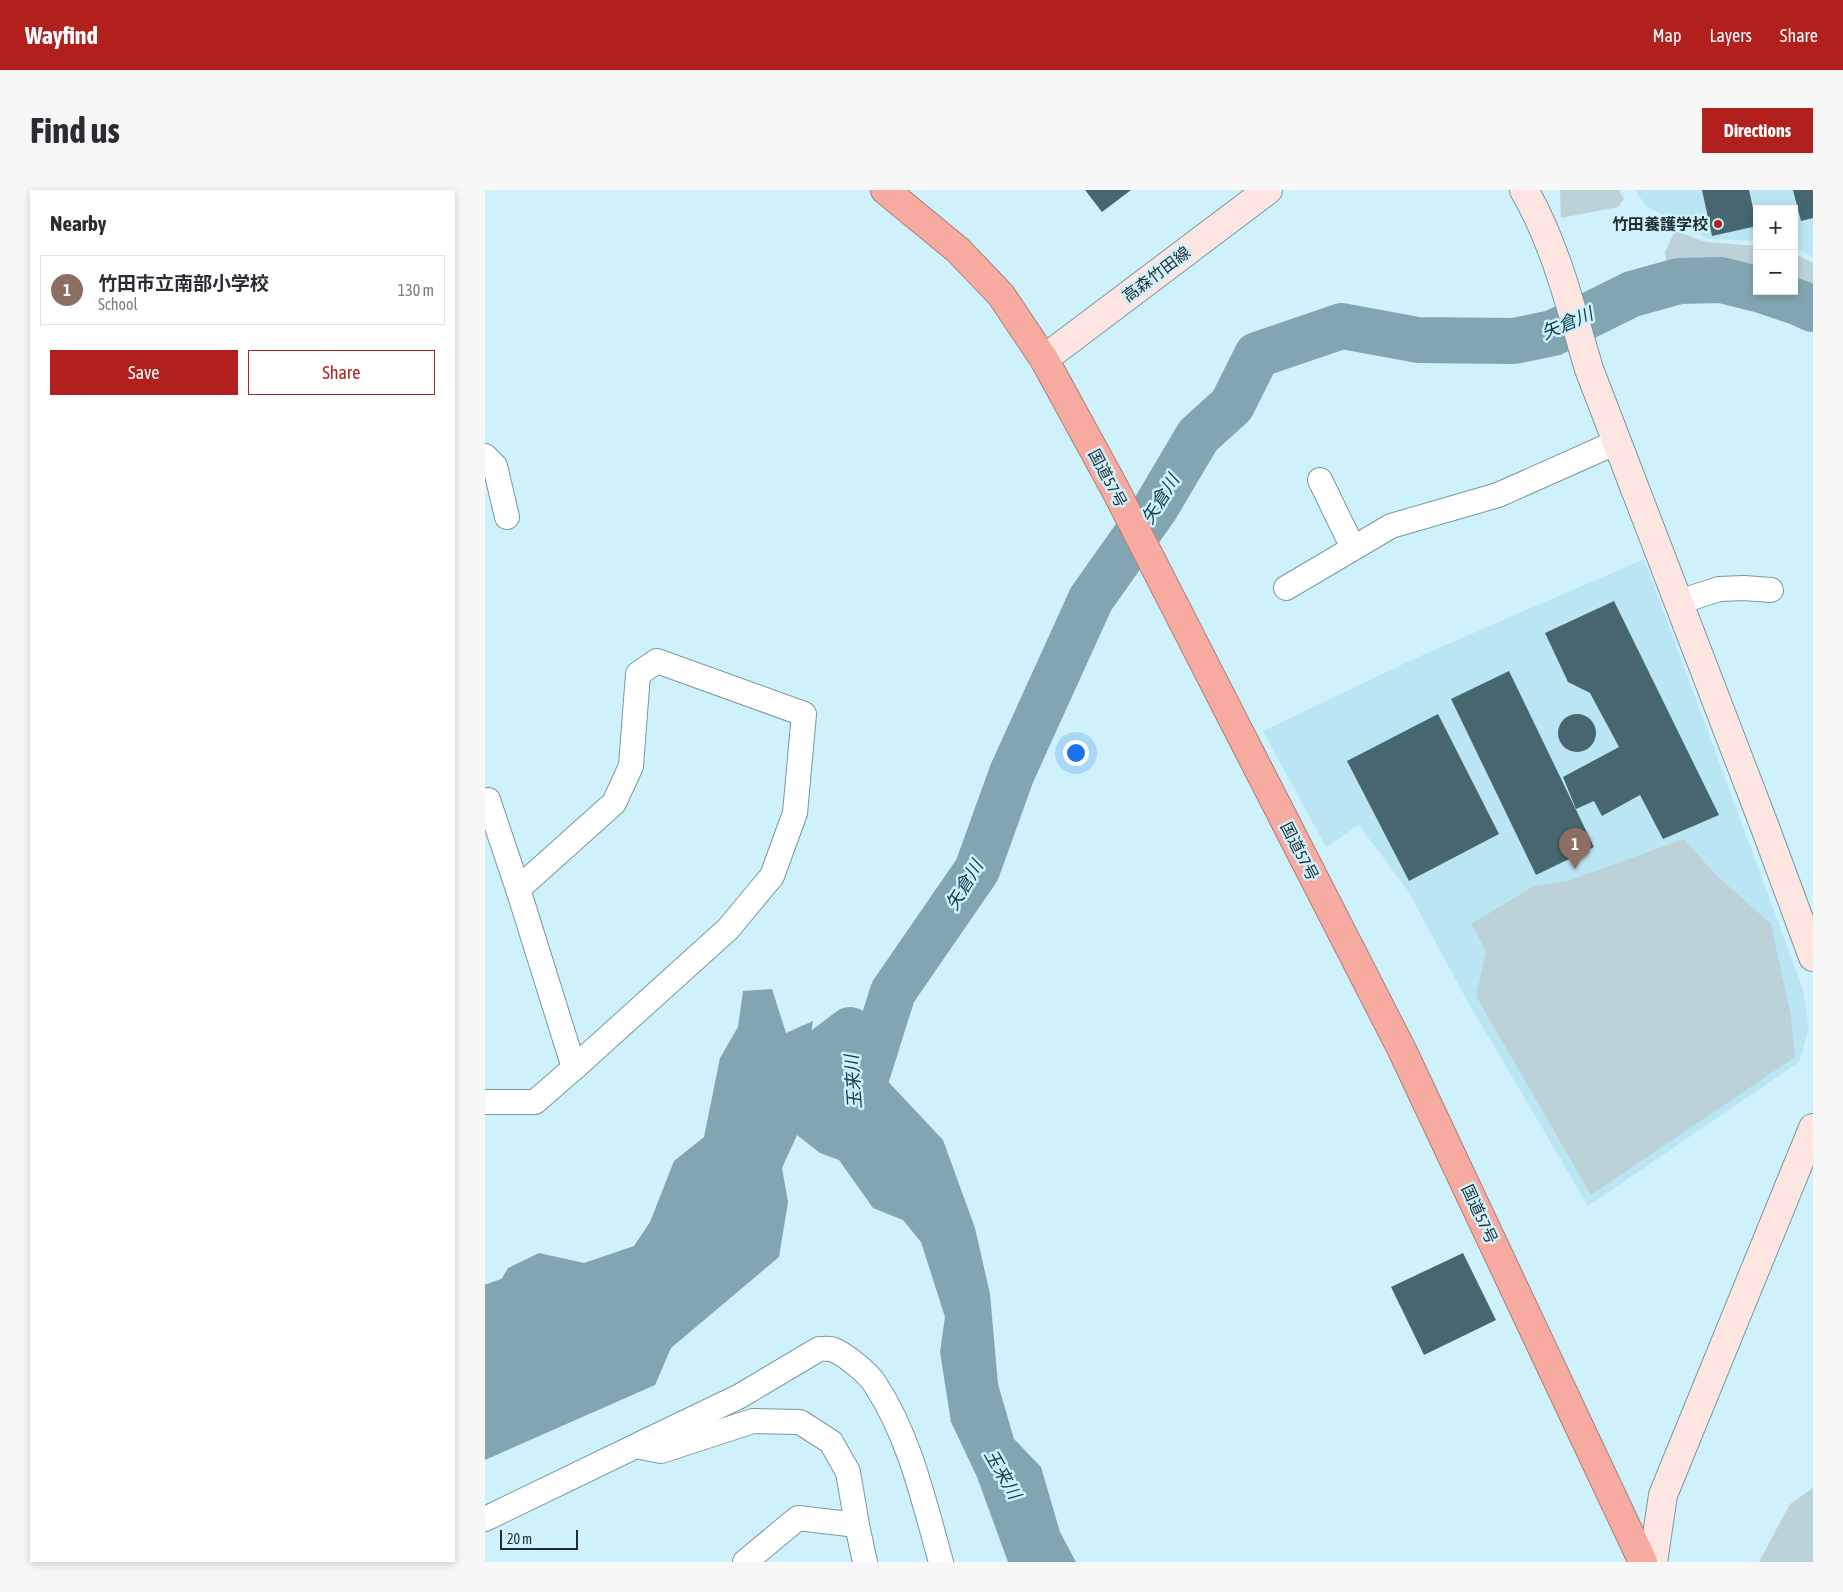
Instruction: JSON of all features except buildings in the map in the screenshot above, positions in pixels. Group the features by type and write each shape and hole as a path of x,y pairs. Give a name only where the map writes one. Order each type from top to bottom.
{"highway":[{"name":"国道57号","path":"885,190 958,250 1001,295 1044,359 1115,489 1402,1050 1643,1562"}],"street":[{"name":"高森竹田線","path":"1044,359 1268,190"},
{"path":"1524,190 1539,216 1566,291 1589,369 1813,957"},
{"path":"1286,588 1391,526 1498,495 1617,442"},
{"path":"485,456 495,466 507,517"},
{"path":"1320,480 1353,548"},
{"path":"1679,602 1719,589 1771,590"},
{"path":"485,1102 535,1102 728,929 772,876 795,813 804,714 657,661 638,674 631,766 614,803 518,889"},
{"path":"488,800 574,1068"},
{"path":"1653,1562 1663,1495 1813,1128"},
{"path":"485,1519 740,1396 819,1349 833,1350 849,1360 875,1382 897,1425 916,1473 941,1562"},
{"path":"636,1446 661,1451 753,1421 800,1422 831,1442 848,1472 865,1562"},
{"path":"745,1562 798,1518 857,1525"}],"shaded area":[{"path":"1560,190 1619,190 1624,199 1618,207 1561,218"},
{"name":"竹田養護学校","path":"1635,190 1813,190 1813,257 1798,249 1798,205 1753,205 1753,241 1708,239 1646,206"},
{"path":"1675,231 1706,242 1753,246 1753,278 1725,268 1694,266 1668,273 1665,252"},
{"path":"1798,255 1813,263 1813,296 1798,291"},
{"path":"1644,559 1803,989 1809,1029 1799,1062 1588,1206 1464,995 1408,891 1359,825 1326,847 1263,731 1418,657"},
{"path":"1684,839 1716,875 1771,924 1791,1016 1795,1057 1591,1195 1476,996 1486,951 1471,924 1534,886 1568,881"},
{"path":"1813,1488 1813,1562 1759,1562 1790,1504"}],"water":[{"path":"772,989 786,1033 813,1021 809,1045 834,1051 880,1073 943,1140 975,1228 990,1294 998,1384 1014,1439 1041,1467 1060,1532 1076,1562 1008,1562 977,1477 951,1422 940,1352 945,1317 921,1242 903,1220 873,1208 839,1160 820,1153 797,1135 782,1168 788,1202 779,1257 671,1348 655,1385 485,1460 485,1333 502,1328 491,1297 508,1268 539,1253 584,1263 634,1246 650,1222 674,1161 704,1137 720,1058 738,1027 743,991"}],"waterway":[{"name":"矢倉川","path":"854,1116 893,992 977,870 1012,773 1091,599 1156,507 1198,436 1232,405 1257,355 1342,326 1418,340 1514,341 1553,333 1632,294 1679,281 1721,280 1753,288"},
{"name":"矢倉川","path":"1776,295 1813,309"},
{"name":"玉来川","path":"782,1095 795,1072 850,1030 853,1089"},
{"name":"玉来川","path":"485,1314 494,1306 555,1284"}],"place":[{"name":"竹田養護学校","path":"1718,224"},
{"name":"竹田市立南部小学校","path":"1575,869"}]}
